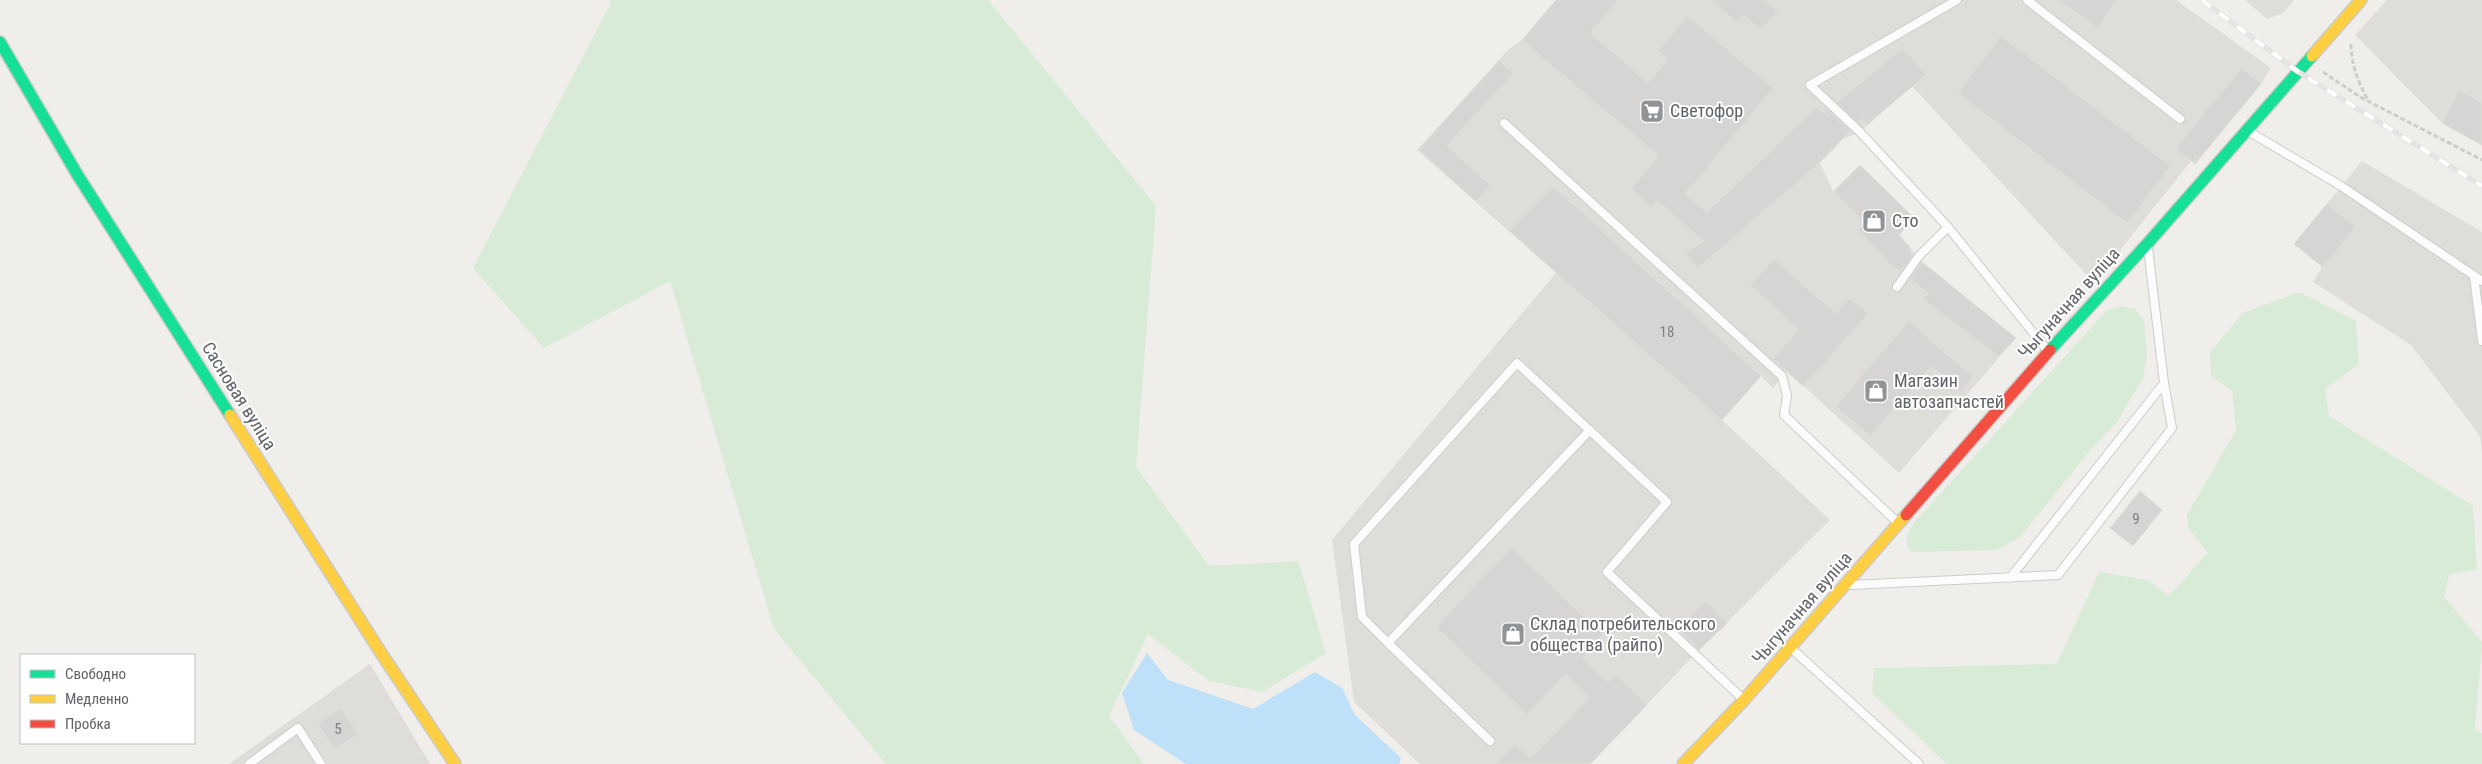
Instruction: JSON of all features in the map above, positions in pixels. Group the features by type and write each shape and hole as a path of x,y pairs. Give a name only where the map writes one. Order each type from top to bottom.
{"street":[{"name":"Чыгуначная вуліца","path":"1683,764 1744,700 2048,352 2148,243 2361,0"},
{"name":"Сасновая вуліца","path":"0,42 77,174 376,644 455,764"}],"lane":[{"path":"1957,0 1810,85 1860,132 1948,227 2048,352"},
{"path":"2027,0 2180,119"},
{"path":"1504,123 1782,376 1786,396 1784,415 1898,523"},
{"path":"2246,130 2341,186 2482,280"},
{"path":"1897,286 1919,256 1948,227"},
{"path":"1846,585 2058,575 2172,428 2164,383 2148,243"},
{"path":"2474,276 2482,341"},
{"path":"1490,741 1362,617 1354,544 1518,363 1667,502 1607,572 1744,700"},
{"path":"2010,578 2164,383"},
{"path":"1388,643 1590,430"},
{"path":"1790,648 1920,764"},
{"path":"250,764 298,728 322,764"}],"path":[{"path":"2352,38 2354,67 2370,102"},
{"path":"2306,61 2370,102 2482,160"}],"shaded area":[{"path":"1556,0 2176,0 2271,68 2261,84 2191,161 2094,283 1912,86 1860,132 1843,139 1820,163 1833,191 1860,165 1914,218 1899,235 1923,263 2016,338 1899,473 1787,371 1773,388 1761,376 1722,420 1830,520 1699,650 1590,764 1420,764 1354,702 1332,540 1556,273 1417,150 1509,49 1522,40"},
{"path":"2245,0 2294,0 2283,13 2267,19"},
{"path":"2387,0 2482,0 2482,145 2442,123 2355,35"},
{"path":"2362,161 2482,232 2482,456 2480,436 2411,345 2313,282 2322,267 2294,244"},
{"path":"370,664 430,764 229,764"}],"green space":[{"path":"609,0 988,0 1156,206 1136,467 1209,566 1298,561 1326,653 1262,692 1209,681 1148,634 1109,716 1144,764 886,764 774,629 670,281 544,348 473,268 611,3"},
{"path":"2299,292 2356,321 2359,364 2325,389 2329,416 2473,506 2477,569 2449,575 2444,597 2482,642 2475,729 2482,734 2482,764 1947,764 1872,693 1874,668 2057,664 2099,572 2147,580 2169,596 2208,553 2188,528 2187,515 2236,430 2232,391 2211,376 2210,352 2243,313"},
{"path":"2121,306 2136,309 2144,320 2147,357 2143,378 2117,422 2092,448 2020,537 1997,550 1912,552 1907,547 1907,536 1913,524 2107,310"}],"water":[{"path":"1147,653 1168,680 1253,709 1315,672 1342,688 1355,715 1401,758 1399,764 1186,764 1134,730 1122,693"}],"building":[{"path":"1556,0 1618,0 1590,33 1648,83 1668,59 1658,51 1687,16 1773,88 1685,194 1707,212 1817,107 1823,114 1828,110 1850,131 1819,163 1698,268 1685,254 1704,241 1658,201 1651,207 1631,188 1659,156 1522,40"},
{"path":"1712,0 1765,0 1778,12 1760,30 1743,14 1736,22"},
{"path":"2059,0 2117,0 2097,28"},
{"path":"2001,36 2170,166 2127,223 1958,93"},
{"path":"1903,48 1926,75 1867,124 1862,118 1858,123 1837,103"},
{"path":"1499,61 1513,73 1447,146 1490,185 1476,201 1419,149"},
{"path":"2242,68 2261,84 2195,164 2176,148"},
{"path":"2459,90 2482,103 2482,145 2442,123"},
{"path":"1860,165 1914,218 1899,235 1911,249 1909,252 1913,255 1901,271 1894,268 1858,229 1864,222 1834,192"},
{"path":"1554,187 1761,376 1722,420 1510,231"},
{"path":"2327,204 2355,227 2323,267 2294,244"},
{"path":"1774,259 1836,314 1850,298 1868,314 1803,386 1773,359 1799,329 1750,285"},
{"path":"1922,262 2016,338 1999,356 1923,299 1928,293 1910,279"},
{"path":"1909,321 1973,378 1961,392 1932,366 1870,436 1836,406"},
{"path":"2140,491 2162,510 2133,546 2110,528"},
{"path":"1512,548 1603,635 1582,658 1608,683 1616,675 1647,705 1590,764 1496,764 1515,744 1530,759 1590,697 1566,674 1527,714 1436,627"},
{"path":"1706,601 1727,623 1699,650 1679,628"},
{"path":"341,708 358,734 335,749 318,724"}],"railway":[{"path":"2202,0 2297,71 2482,186"}],"traffic: fast":[{"path":"0,42 77,174 230,415"},
{"path":"2050,350 2148,243 2312,56"}],"traffic: slow":[{"path":"2312,56 2361,0"},
{"path":"230,415 381,653 455,764"},
{"path":"1683,764 1744,700 1906,515"}],"traffic: jam":[{"path":"1906,515 2050,350"}],"place":[{"name":"Светофор","path":"1652,111"},
{"name":"Сто","path":"1874,221"},
{"name":"Магазин автозапчастей","path":"1876,391"},
{"name":"Склад потребительского общества (райпо)","path":"1513,634"}]}
